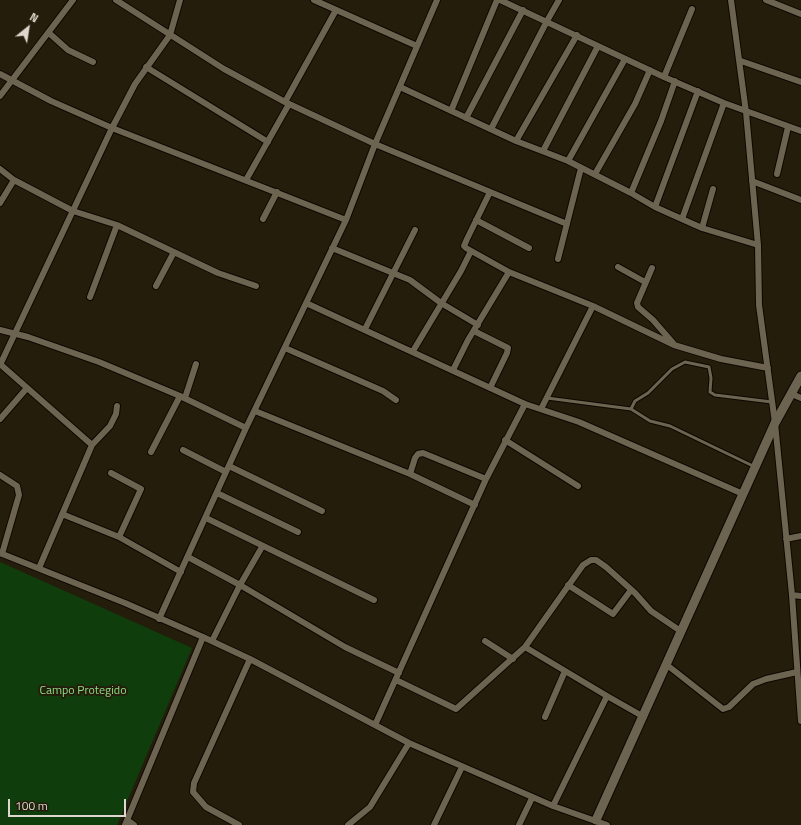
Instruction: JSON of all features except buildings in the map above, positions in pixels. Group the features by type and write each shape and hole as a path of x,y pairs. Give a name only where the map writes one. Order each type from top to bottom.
{"street":[{"path":"0,96 73,0"},
{"path":"116,0 224,69 287,103 375,144 567,224"},
{"path":"92,445 0,365 134,84 170,34 180,0"},
{"path":"314,0 417,46"},
{"path":"159,619 246,428 346,220 375,144 437,0"},
{"path":"451,111 499,0 509,2 664,77 746,112 801,131"},
{"path":"491,129 559,0"},
{"path":"731,0 741,61 746,112 758,245 759,305 775,423 792,595 801,720"},
{"path":"766,0 801,14"},
{"path":"664,77 692,9"},
{"path":"246,180 268,142 336,10"},
{"path":"466,118 523,10"},
{"path":"49,33 68,50 93,62"},
{"path":"516,140 577,35"},
{"path":"543,150 598,46"},
{"path":"568,161 625,59"},
{"path":"741,61 801,82"},
{"path":"146,67 268,142"},
{"path":"595,174 635,104 650,70"},
{"path":"0,74 51,101 112,128 346,220"},
{"path":"631,193 661,121 675,81"},
{"path":"400,87 466,118 568,161 655,207 702,228 758,245"},
{"path":"655,207 698,91"},
{"path":"682,219 724,103"},
{"path":"777,174 788,127"},
{"path":"558,259 581,168"},
{"path":"0,169 14,180 73,211 117,226 218,273 256,286"},
{"path":"0,203 14,180"},
{"path":"752,181 801,200"},
{"path":"702,228 713,189"},
{"path":"264,219 277,192"},
{"path":"490,192 464,246 471,251 509,272 593,306 674,345 721,359 768,368"},
{"path":"476,220 529,248"},
{"path":"90,297 117,226"},
{"path":"365,329 415,230"},
{"path":"332,248 421,286 441,303 478,325"},
{"path":"413,351 461,271 471,251"},
{"path":"156,286 174,252"},
{"path":"618,267 646,282"},
{"path":"652,268 637,304 638,307 653,320 674,345"},
{"path":"453,370 509,272"},
{"path":"306,303 413,351 525,404 579,422 743,494"},
{"path":"541,409 593,306"},
{"path":"0,330 99,362 182,397 246,428"},
{"path":"474,331 508,348 490,388"},
{"path":"285,348 382,391 396,400"},
{"path":"151,452 182,397 196,364"},
{"path":"595,823 775,423 801,376"},
{"path":"0,420 27,388"},
{"path":"792,394 801,398"},
{"path":"375,725 486,479 525,404"},
{"path":"39,568 92,445 110,426 116,414 117,406"},
{"path":"255,411 410,474 475,505"},
{"path":"505,440 578,486"},
{"path":"183,450 226,472"},
{"path":"410,474 415,458 418,454 422,453 486,479"},
{"path":"229,466 322,511"},
{"path":"111,473 141,489 119,537"},
{"path":"0,475 17,486 19,495 1,554 125,603 212,641 250,659 409,743 532,798 595,823 607,825"},
{"path":"217,493 298,532"},
{"path":"62,514 119,537 181,572"},
{"path":"206,518 262,547 374,600"},
{"path":"786,538 801,536"},
{"path":"212,641 240,585 262,547"},
{"path":"188,557 240,585 345,647 399,673"},
{"path":"396,680 456,709 525,647 583,565 591,560 601,563 632,590 650,611 682,632"},
{"path":"568,585 612,614 632,590"},
{"path":"792,595 801,596"},
{"path":"134,825 126,823 203,637"},
{"path":"485,641 513,659"},
{"path":"525,647 644,717"},
{"path":"239,825 206,807 193,792 194,783 250,659"},
{"path":"667,665 723,708 730,707 753,684 766,679 797,672"},
{"path":"545,717 565,671"},
{"path":"553,806 607,696"},
{"path":"348,825 370,806 409,743"},
{"path":"434,825 462,767"},
{"path":"519,825 532,798"}],"lane":[{"path":"631,409 635,401 648,393 672,369 685,362 709,367 711,378 710,392 715,395 772,402"},
{"path":"547,398 631,409 650,421 670,426 755,467"}],"green space":[{"name":"Campo Protegido","path":"0,562 192,648 117,825 0,825"}]}
